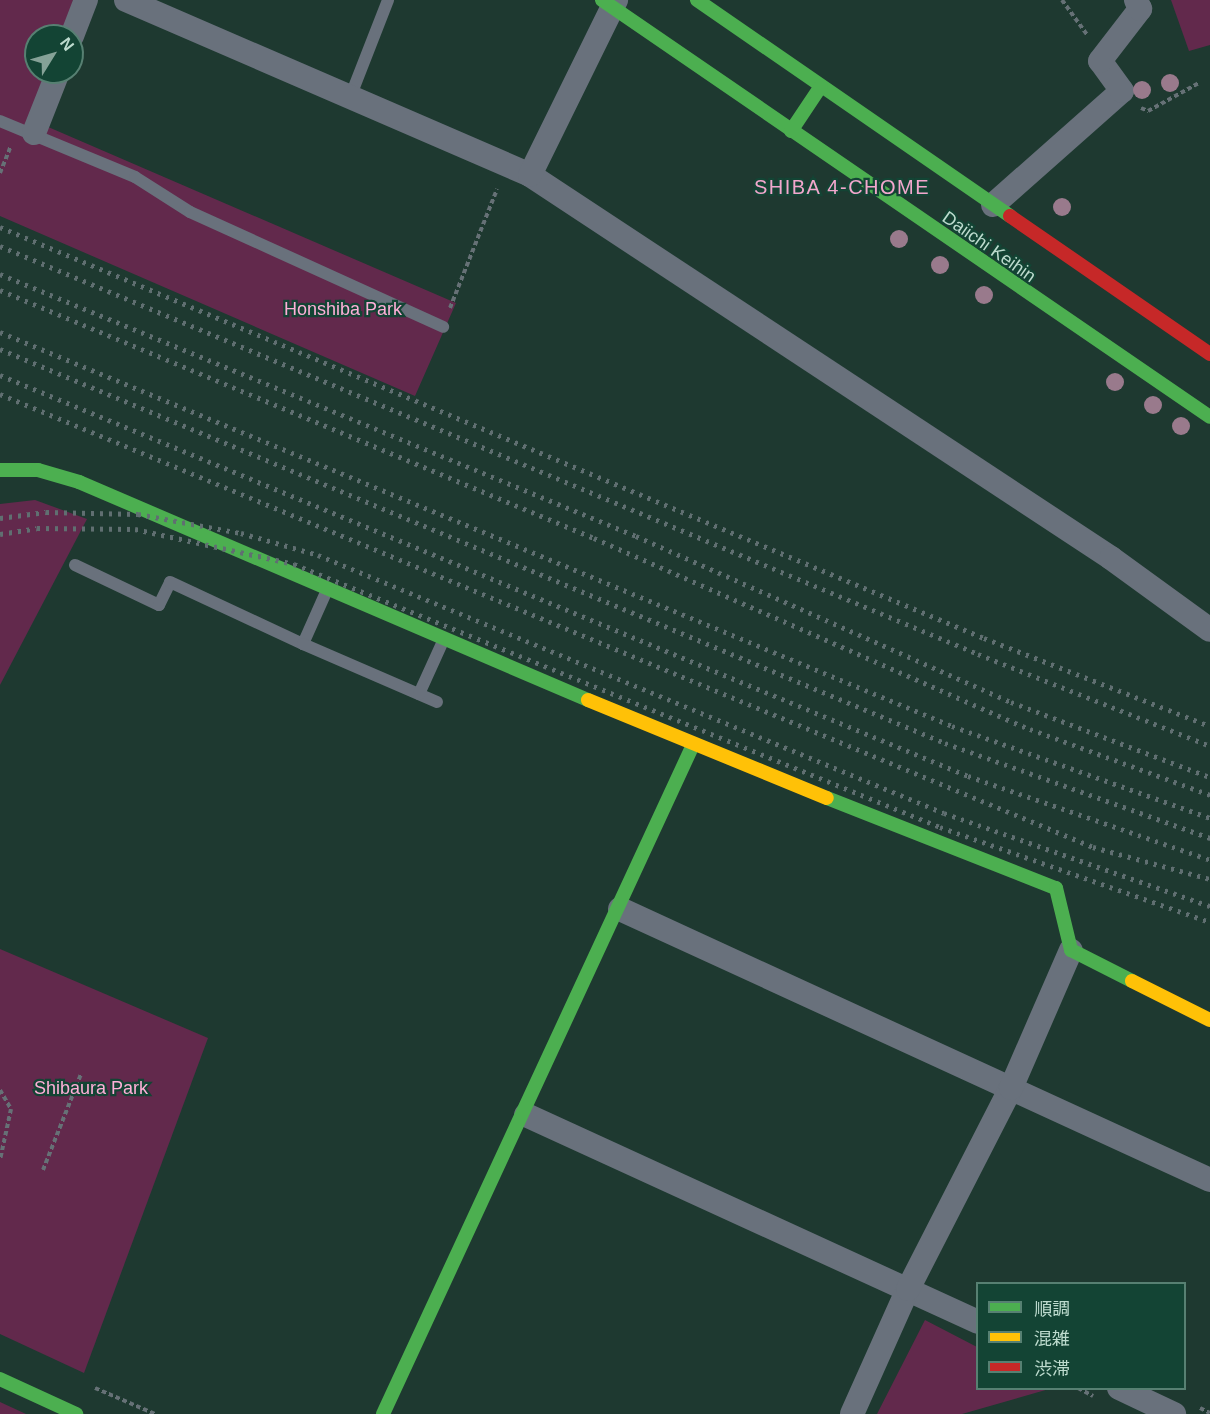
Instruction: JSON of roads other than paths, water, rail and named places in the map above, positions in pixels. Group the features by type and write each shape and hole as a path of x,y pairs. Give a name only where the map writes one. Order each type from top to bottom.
{"main road":[{"name":"Daiichi Keihin","path":"697,0 1210,354"},
{"name":"Daiichi Keihin","path":"610,2 791,131 1210,417"},
{"path":"791,131 821,86"},
{"path":"0,470 38,470 79,482 693,745 1056,888 1071,950 1210,1020"},
{"path":"383,1414 526,1115 693,745"},
{"path":"0,1379 76,1414"}],"street":[{"path":"77,24 86,0"},
{"path":"126,0 351,95 530,175 1111,558 1210,630"},
{"path":"993,205 1122,91 1100,61 1140,9 1136,0"},
{"path":"530,175 610,2"},
{"path":"26,130 51,84"},
{"path":"620,909 1210,1180"},
{"path":"852,1414 908,1289 1011,1088 1071,950"},
{"path":"526,1115 976,1321"},
{"path":"1121,1390 1174,1414"}],"lane":[{"path":"351,95 388,0"},
{"path":"0,121 135,177 190,212 443,327"},
{"path":"75,565 159,604 170,582 303,644 437,702"},
{"path":"303,644 328,589"},
{"path":"419,694 445,638"}],"railway":[{"path":"0,227 984,638 1210,726"},
{"path":"0,246 978,654 1210,746"},
{"path":"0,274 636,536 1011,702 1210,777"},
{"path":"0,290 594,538 1030,729 1210,795"},
{"path":"0,332 952,726 1210,818"},
{"path":"0,349 945,743 1210,838"},
{"path":"0,375 968,776 1210,860"},
{"path":"0,394 1093,847 1210,879"},
{"path":"0,518 46,512 138,514 241,533 318,555 944,813 1210,906"},
{"path":"0,534 37,528 135,529 294,564 940,827 1210,922"}],"district":[{"name":"SHIBA 4-CHOME","path":"842,187"}],"park label":[{"name":"Honshiba Park","path":"343,309"},
{"name":"Shibaura Park","path":"91,1088"}]}
